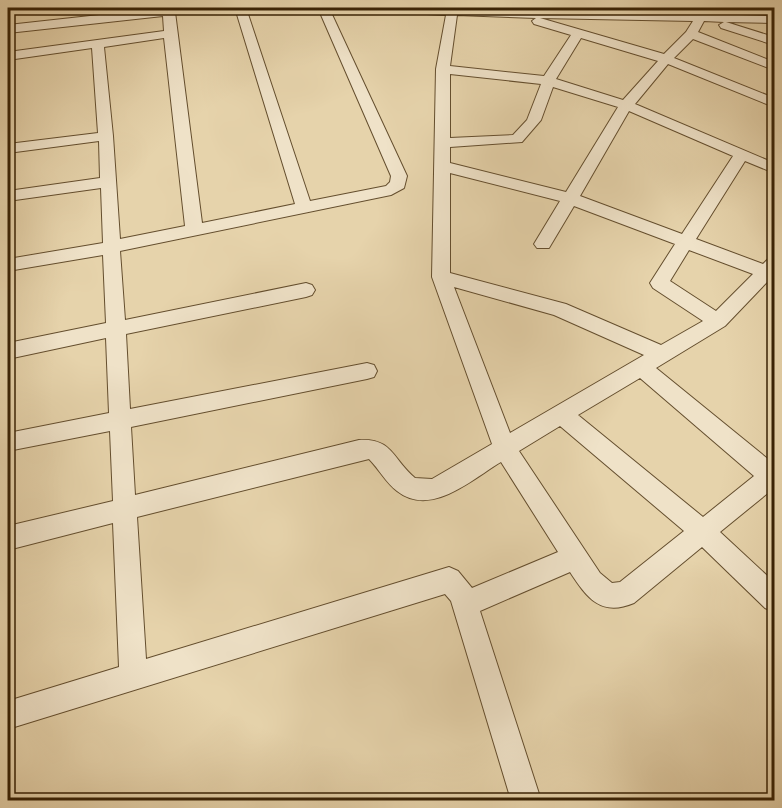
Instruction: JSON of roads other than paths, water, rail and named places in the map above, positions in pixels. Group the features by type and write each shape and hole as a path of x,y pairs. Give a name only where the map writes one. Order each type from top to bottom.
{"street":[{"path":"240,8 304,208"},
{"path":"8,265 112,247 391,190 398,184 399,176 323,8"},
{"path":"368,8 452,11 698,12 774,19"},
{"path":"8,29 169,10 194,229"},
{"path":"452,11 443,69 441,277 505,448 591,582 608,596 625,594 773,475 641,367"},
{"path":"514,11 666,59 774,103"},
{"path":"543,244 626,105 691,34 698,12"},
{"path":"698,12 774,41"},
{"path":"442,143 517,139 532,124 543,104 548,81 578,33"},
{"path":"8,56 170,34"},
{"path":"691,34 774,66"},
{"path":"98,45 106,136 133,677"},
{"path":"443,69 548,81 626,105 774,168"},
{"path":"8,149 106,136"},
{"path":"718,321 659,284 685,239 742,153"},
{"path":"8,538 358,450 374,449 387,460 402,483 421,493 436,489 718,321 772,269 569,198 442,166"},
{"path":"8,196 108,182"},
{"path":"441,277 560,309 662,354"},
{"path":"8,351 306,290"},
{"path":"8,442 367,371"},
{"path":"561,414 703,532 774,599"},
{"path":"465,604 575,557"},
{"path":"8,715 449,580 462,594 526,801"}]}
